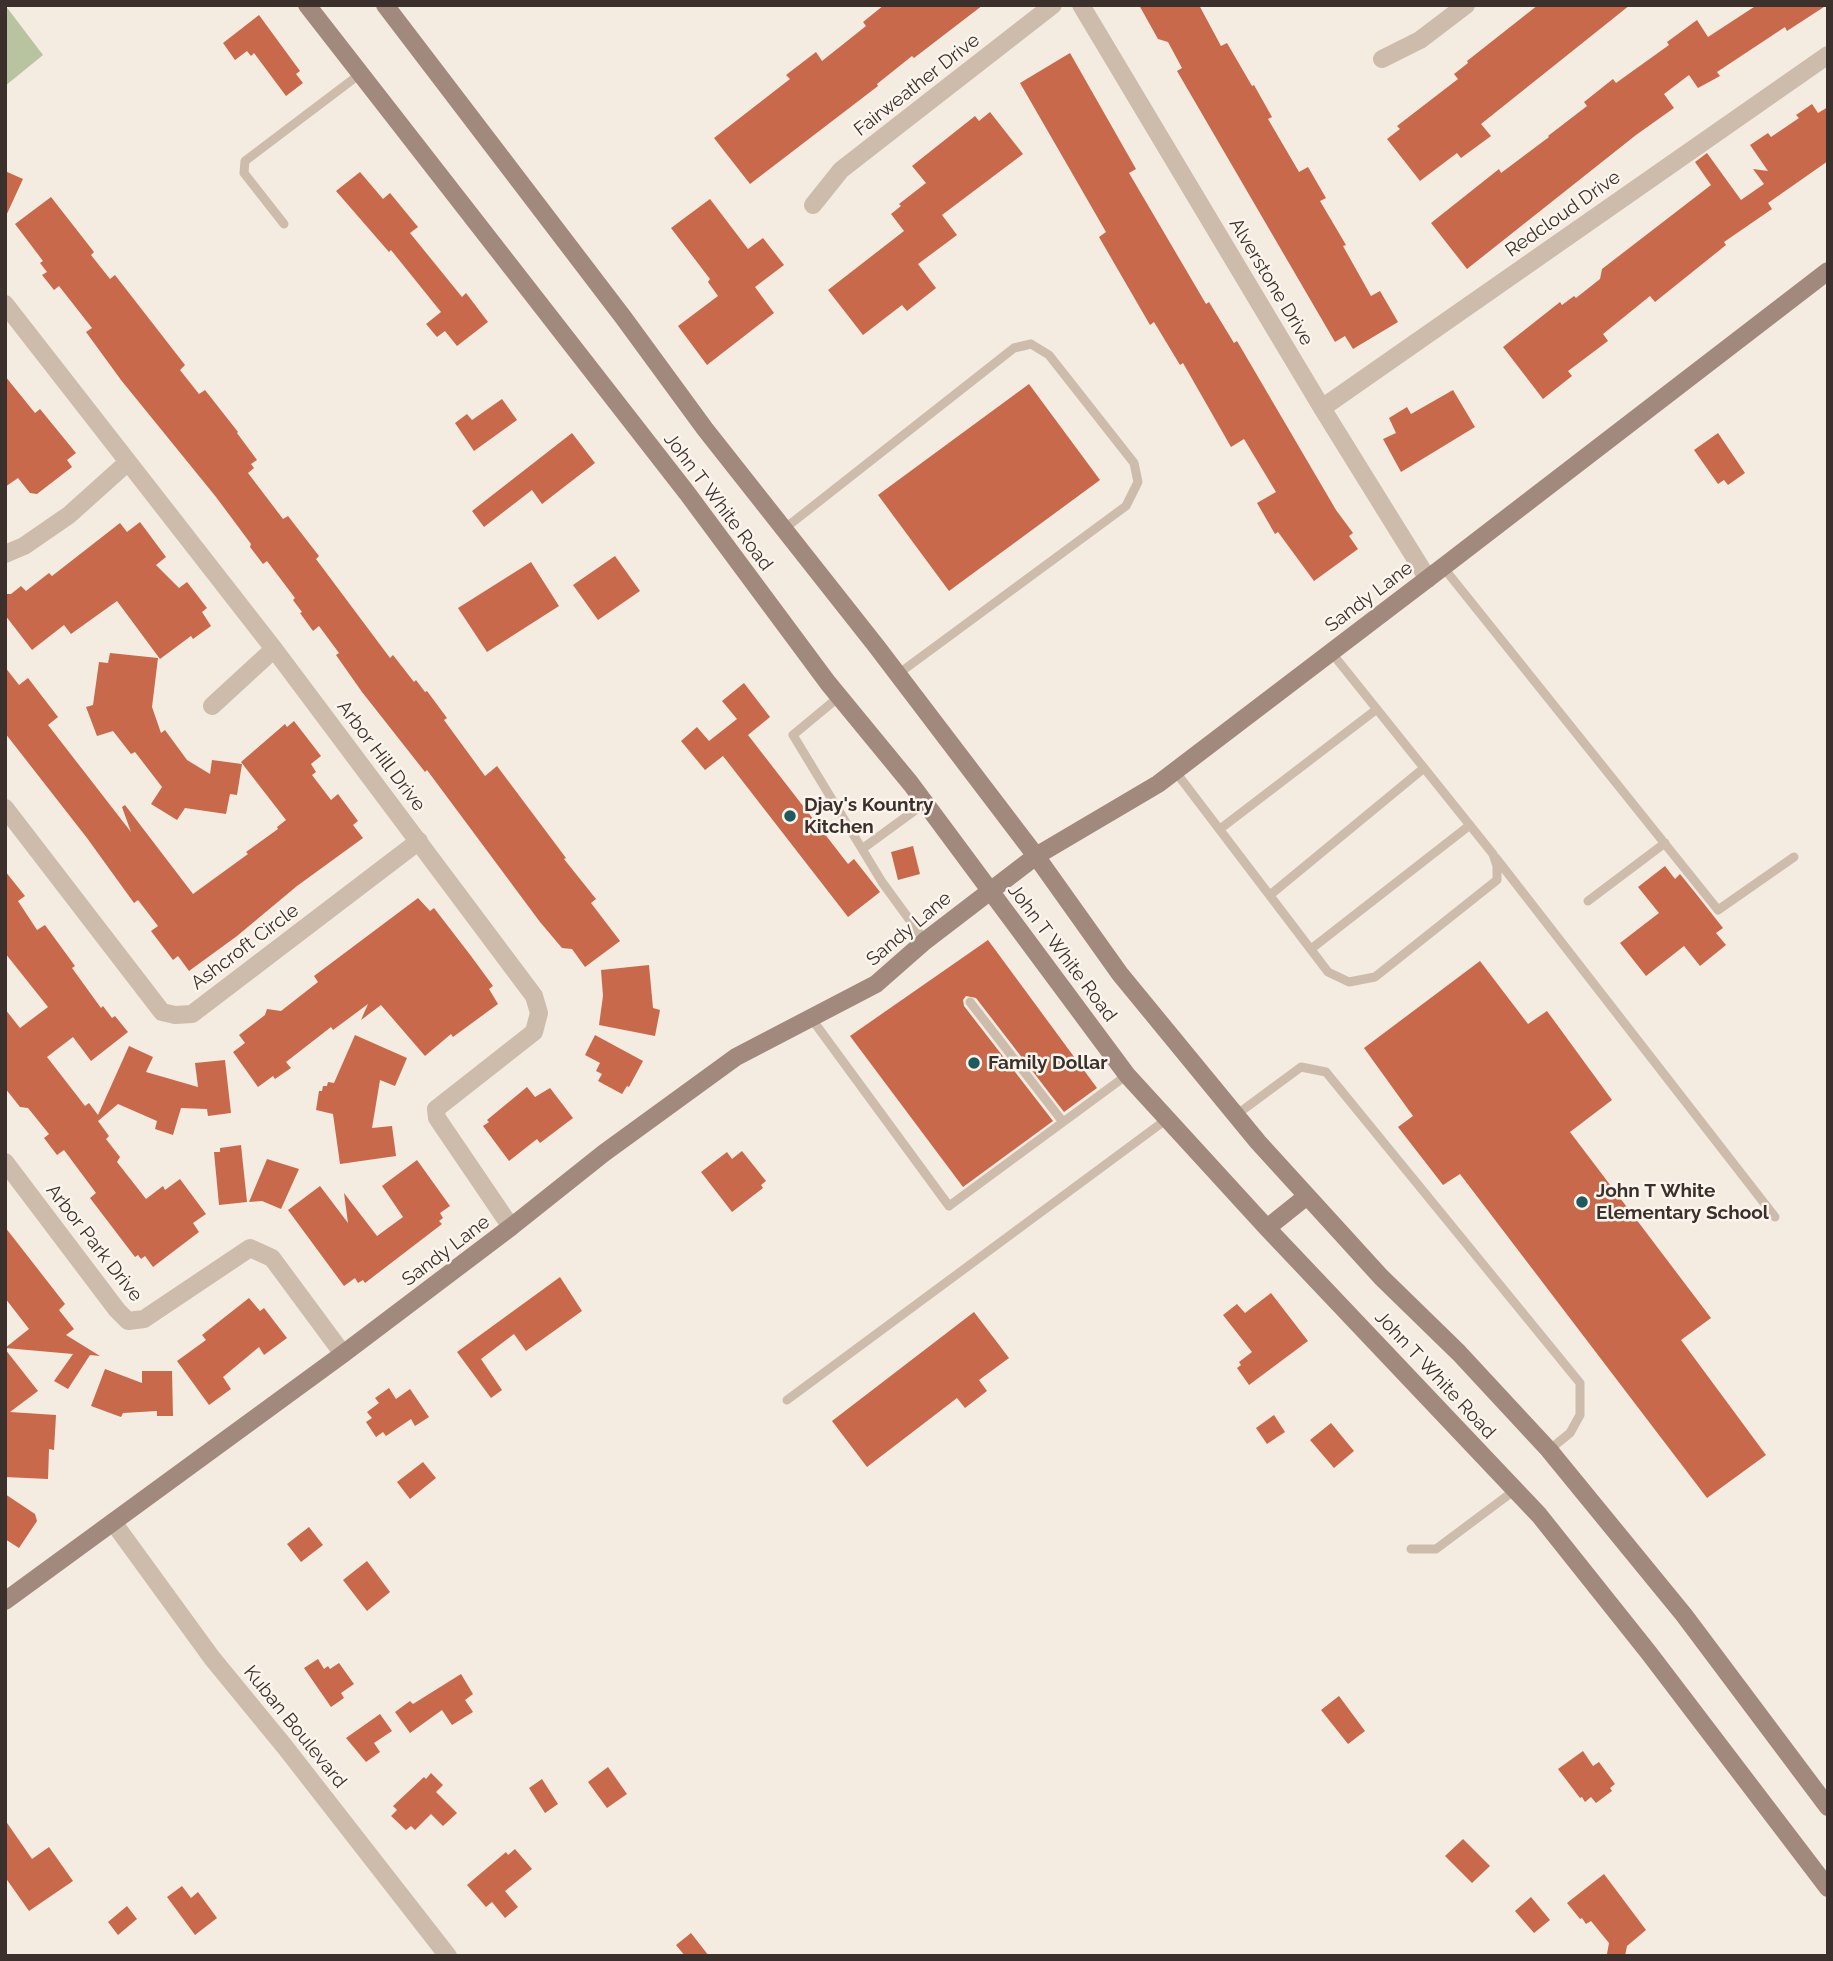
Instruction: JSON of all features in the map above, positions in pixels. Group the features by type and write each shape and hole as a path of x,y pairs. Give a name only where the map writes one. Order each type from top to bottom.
{"main road":[{"name":"John T White Road","path":"307,5 687,493 839,696 925,803 1127,1075 1267,1228 1539,1515 1649,1653 1828,1888"},
{"name":"John T White Road","path":"385,5 705,429 898,674 1036,856 1120,974 1236,1115 1307,1196 1381,1277 1459,1353 1549,1450 1684,1615 1828,1807"},
{"name":"Sandy Lane","path":"5,1601 343,1354 604,1153 736,1058 876,984 925,941 1036,856 1158,784 1828,271"},
{"path":"1267,1228 1307,1196"}],"street":[{"name":"Fairweather Drive","path":"813,205 841,170 1054,5"},
{"name":"Alverstone Drive","path":"1081,5 1322,408 1428,579"},
{"path":"1382,59 1420,40 1466,5"},
{"name":"Redcloud Drive","path":"1322,408 1828,55"},
{"name":"Arbor Hill Drive","path":"5,304 274,649 534,996 540,1013 534,1032 436,1109 437,1118 511,1227"},
{"path":"5,554 24,546 69,515 128,462"},
{"path":"212,706 274,649"},
{"name":"Ashcroft Circle","path":"5,808 162,1012 174,1015 192,1014 419,841"},
{"name":"Arbor Park Drive","path":"5,1162 128,1321 144,1319 250,1248 272,1258 343,1354"},
{"name":"Kuban Boulevard","path":"113,1522 212,1658 448,1956"}],"lane":[{"path":"284,224 244,173 245,161 360,74"},
{"path":"783,529 1014,348 1031,344 1049,355 1109,430 1134,463 1138,482 1126,506 898,674"},
{"path":"1443,568 1718,911 1794,858"},
{"path":"1331,652 1493,854 1775,1217"},
{"path":"839,696 793,735 882,881 925,941"},
{"path":"1220,829 1377,709"},
{"path":"1270,895 1423,768"},
{"path":"1175,771 1328,972 1349,982 1375,977 1497,880 1497,866 1493,854"},
{"path":"862,849 925,803"},
{"path":"1311,950 1470,825"},
{"path":"1588,901 1665,843"},
{"path":"970,1002 1063,1122"},
{"path":"811,1018 949,1206 1127,1075"},
{"path":"1236,1115 1301,1067 1326,1072 1580,1383 1580,1415 1570,1433 1549,1450"},
{"path":"788,1400 1167,1119"},
{"path":"1411,1549 1436,1549 1515,1490"}],"green space":[{"path":"5,5 43,55 5,86"}],"building":[{"path":"884,5 983,5 914,58 912,56 877,84 878,86 750,184 714,138 790,79 786,75 816,52 822,61 866,26 863,22"},
{"path":"1139,5 1199,5 1221,46 1227,43 1252,86 1254,85 1272,117 1268,119 1299,172 1308,167 1326,198 1320,201 1371,296 1380,291 1398,322 1353,349 1345,336 1335,342 1177,71 1182,68 1168,42 1158,39"},
{"path":"1538,5 1630,5 1481,124 1491,136 1461,158 1457,153 1420,181 1387,139 1400,129 1397,126 1458,79 1454,74 1468,63 1467,61"},
{"path":"1757,5 1827,5 1787,31 1785,27 1717,72 1720,76 1698,88 1689,75 1664,94 1674,108 1467,269 1431,223 1499,169 1501,173 1549,137 1587,106 1584,102 1613,79 1616,83 1669,45 1667,42 1697,20 1708,37"},
{"path":"259,15 300,71 296,74 303,83 286,96 254,53 251,56 247,51 235,60 223,43"},
{"path":"1070,53 1136,169 1129,173 1206,304 1209,302 1234,343 1237,341 1336,510 1353,533 1349,536 1358,549 1314,581 1278,532 1275,534 1257,503 1276,492 1244,439 1231,447 1183,363 1180,365 1154,322 1150,325 1099,237 1106,232 1020,83"},
{"path":"1812,104 1818,113 1828,107 1828,161 1768,203 1772,209 1724,242 1726,245 1655,302 1650,296 1603,334 1608,341 1568,371 1572,376 1543,399 1503,347 1560,302 1562,305 1574,296 1576,298 1600,279 1602,269 1711,185 1695,162 1707,153 1741,200 1764,184 1753,169 1768,171 1750,145 1768,133 1771,137 1799,118 1796,115"},
{"path":"990,112 1023,154 942,215 957,235 918,264 936,288 907,311 902,305 863,335 828,290 904,231 891,214 901,206 899,204 926,183 912,166 975,116 979,121"},
{"path":"5,171 23,179 5,218"},
{"path":"360,172 383,199 390,193 418,227 410,233 462,297 466,293 488,322 457,346 445,331 437,337 426,324 441,312 391,250 389,252 336,191"},
{"path":"51,197 94,252 91,255 110,279 115,275 185,365 180,370 199,394 205,390 238,432 257,460 251,464 254,468 248,473 283,519 288,516 319,556 316,559 390,658 393,655 414,682 416,680 425,692 427,691 447,718 444,720 485,776 497,766 596,899 591,903 620,941 585,967 572,949 562,948 540,922 427,770 425,772 362,692 319,626 313,631 300,613 302,612 293,600 295,598 267,561 263,564 216,497 121,380 86,332 92,328 59,286 54,290 42,275 47,272 40,263 43,261 15,224"},
{"path":"710,199 748,249 763,238 784,265 755,287 774,313 707,365 678,326 718,296 708,282 710,279 671,228"},
{"path":"5,376 35,413 40,409 76,453 67,460 72,467 37,494 30,493 18,478 5,487"},
{"path":"1029,384 1100,480 949,591 878,495"},
{"path":"1453,390 1475,427 1401,472 1383,439 1396,433 1389,418 1407,407 1411,414"},
{"path":"502,399 517,420 474,451 455,423 467,414 472,420"},
{"path":"572,433 595,463 542,504 532,490 484,527 472,511"},
{"path":"1718,433 1745,473 1728,485 1724,480 1718,484 1694,450"},
{"path":"140,522 166,557 156,565 179,588 187,582 207,608 202,612 211,626 193,639 191,636 160,659 117,601 71,634 64,625 32,650 5,615 5,594 11,594 21,586 26,591 49,573 52,576 120,523 127,532"},
{"path":"615,556 640,591 598,620 573,585"},
{"path":"531,562 559,606 487,652 458,608"},
{"path":"110,653 158,658 152,707 161,733 165,730 187,760 210,774 212,760 242,764 237,795 230,794 226,814 185,808 177,820 151,804 162,787 135,752 131,754 113,731 97,736 86,707 93,705 99,662 108,663"},
{"path":"5,667 19,685 28,678 58,717 48,725 131,832 122,807 125,805 193,894 248,854 246,852 286,820 241,762 285,724 287,727 294,721 321,756 311,764 316,772 312,775 331,800 338,794 358,821 353,825 363,838 189,971 178,956 173,960 151,931 158,926 138,900 134,903 5,733"},
{"name":"Djay's Kountry Kitchen","path":"744,683 770,717 748,735 848,864 854,859 880,892 848,917 723,756 705,770 681,741 697,727 709,741 737,719 722,701"},
{"path":"913,846 920,874 898,880 891,852"},
{"path":"1665,866 1675,879 1680,874 1723,928 1716,933 1726,945 1700,966 1684,946 1646,976 1620,943 1659,913 1638,887"},
{"path":"5,871 25,896 18,901 37,930 45,925 101,1008 103,1006 112,1018 115,1016 128,1032 91,1061 73,1037 47,1057 85,1106 89,1103 98,1115 129,1046 153,1057 146,1072 198,1087 195,1063 225,1060 231,1113 208,1116 207,1109 181,1108 173,1135 155,1129 157,1121 118,1104 98,1121 109,1136 106,1139 120,1157 117,1162 146,1199 163,1186 165,1190 180,1179 206,1214 193,1223 199,1232 153,1267 145,1256 141,1259 138,1255 135,1257 90,1198 96,1193 64,1150 57,1155 44,1138 49,1134 28,1108 20,1107 5,1088 5,1009 20,1028 48,1007 5,953"},
{"path":"418,898 430,911 434,908 471,956 493,986 489,989 498,1004 453,1037 451,1034 425,1056 381,1005 361,1020 368,1004 333,1030 331,1027 286,1062 291,1068 258,1087 233,1052 245,1043 239,1035 265,1015 267,1009 281,1011 318,982 314,976"},
{"name":"Family Dollar","path":"988,940 1097,1088 1064,1112 976,998 966,996 963,1000 964,1006 1053,1121 963,1187 850,1036"},
{"path":"1480,961 1528,1024 1547,1011 1612,1100 1570,1132 1711,1318 1681,1340 1766,1455 1707,1498 1460,1174 1443,1185 1398,1127 1413,1116 1364,1048"},
{"path":"649,965 653,1008 660,1010 655,1036 599,1025 603,996 601,970"},
{"path":"355,1035 407,1058 395,1086 380,1080 372,1128 392,1126 396,1156 340,1164 333,1114 316,1110 319,1091 322,1091 323,1086 327,1086 328,1082 334,1083"},
{"path":"595,1035 643,1061 629,1087 627,1086 622,1094 598,1081 602,1074 596,1071 600,1063 585,1055"},
{"path":"527,1087 535,1097 550,1088 573,1118 540,1143 537,1139 509,1161 483,1126"},
{"path":"241,1145 247,1202 219,1205 214,1152 220,1152 220,1148"},
{"path":"742,1151 766,1181 761,1185 763,1188 732,1212 701,1172 727,1152 732,1159"},
{"path":"267,1159 299,1169 281,1209 262,1201 249,1202"},
{"path":"417,1160 450,1206 440,1213 443,1218 439,1221 442,1224 365,1283 363,1280 358,1283 355,1278 344,1286 288,1210 320,1186 348,1223 344,1193 377,1236 403,1217 382,1186"},
{"path":"5,1227 65,1304 59,1310 74,1329 66,1335 100,1356 90,1355 68,1389 54,1381 73,1354 5,1348 29,1329 5,1298"},
{"path":"560,1277 582,1311 526,1351 514,1334 481,1359 502,1390 491,1398 457,1352"},
{"path":"1271,1293 1308,1341 1249,1385 1237,1368 1241,1365 1239,1362 1252,1352 1223,1315 1237,1304 1245,1313"},
{"path":"249,1298 260,1311 264,1308 287,1338 264,1355 259,1347 223,1377 231,1389 209,1405 177,1361 206,1340 202,1335"},
{"path":"974,1312 1009,1358 979,1380 987,1391 965,1408 957,1398 867,1467 832,1421"},
{"path":"5,1349 38,1391 10,1412 56,1415 54,1450 49,1449 48,1479 5,1477"},
{"path":"105,1369 142,1383 142,1371 172,1371 173,1416 157,1416 157,1411 123,1413 121,1417 91,1406"},
{"path":"389,1388 396,1399 410,1389 429,1417 415,1426 411,1419 386,1436 383,1432 376,1437 366,1422 372,1418 367,1412 379,1403 375,1398"},
{"path":"1274,1415 1285,1432 1267,1444 1256,1428"},
{"path":"1331,1423 1354,1451 1334,1468 1310,1440"},
{"path":"423,1462 436,1478 410,1499 397,1482"},
{"path":"5,1494 35,1514 37,1521 19,1548 5,1539"},
{"path":"309,1527 323,1545 301,1562 287,1544"},
{"path":"367,1561 390,1592 367,1611 343,1580"},
{"path":"318,1659 324,1669 328,1666 330,1669 339,1663 354,1684 341,1693 344,1698 331,1707 304,1668"},
{"path":"461,1674 473,1694 465,1700 473,1712 452,1725 442,1710 410,1733 395,1712"},
{"path":"1339,1696 1365,1731 1348,1744 1321,1710"},
{"path":"380,1714 392,1731 374,1743 380,1752 366,1762 346,1738"},
{"path":"1583,1751 1593,1766 1599,1762 1615,1784 1610,1788 1612,1791 1596,1803 1591,1797 1585,1802 1580,1798 1558,1769"},
{"path":"608,1767 627,1794 607,1808 588,1782"},
{"path":"431,1773 443,1785 436,1792 457,1813 443,1826 431,1814 415,1830 411,1826 406,1830 391,1816 397,1810 393,1806"},
{"path":"542,1779 558,1804 545,1813 529,1788"},
{"path":"5,1820 32,1859 49,1847 73,1881 29,1911 5,1877"},
{"path":"1463,1839 1490,1866 1472,1883 1445,1856"},
{"path":"515,1849 532,1869 505,1891 518,1907 505,1918 492,1902 486,1907 467,1885 506,1852 508,1855"},
{"path":"1604,1874 1646,1930 1627,1946 1625,1956 1607,1954 1609,1943 1591,1921 1586,1924 1567,1903"},
{"path":"182,1886 191,1898 198,1892 217,1918 195,1935 167,1897"},
{"path":"1531,1897 1550,1920 1534,1933 1515,1911"},
{"path":"127,1906 137,1919 118,1935 108,1922"},
{"path":"691,1933 709,1956 685,1956 676,1945"}],"place":[{"name":"Djay's Kountry Kitchen","path":"790,816"},
{"name":"Family Dollar","path":"974,1063"},
{"name":"John T White Elementary School","path":"1582,1202"}]}
